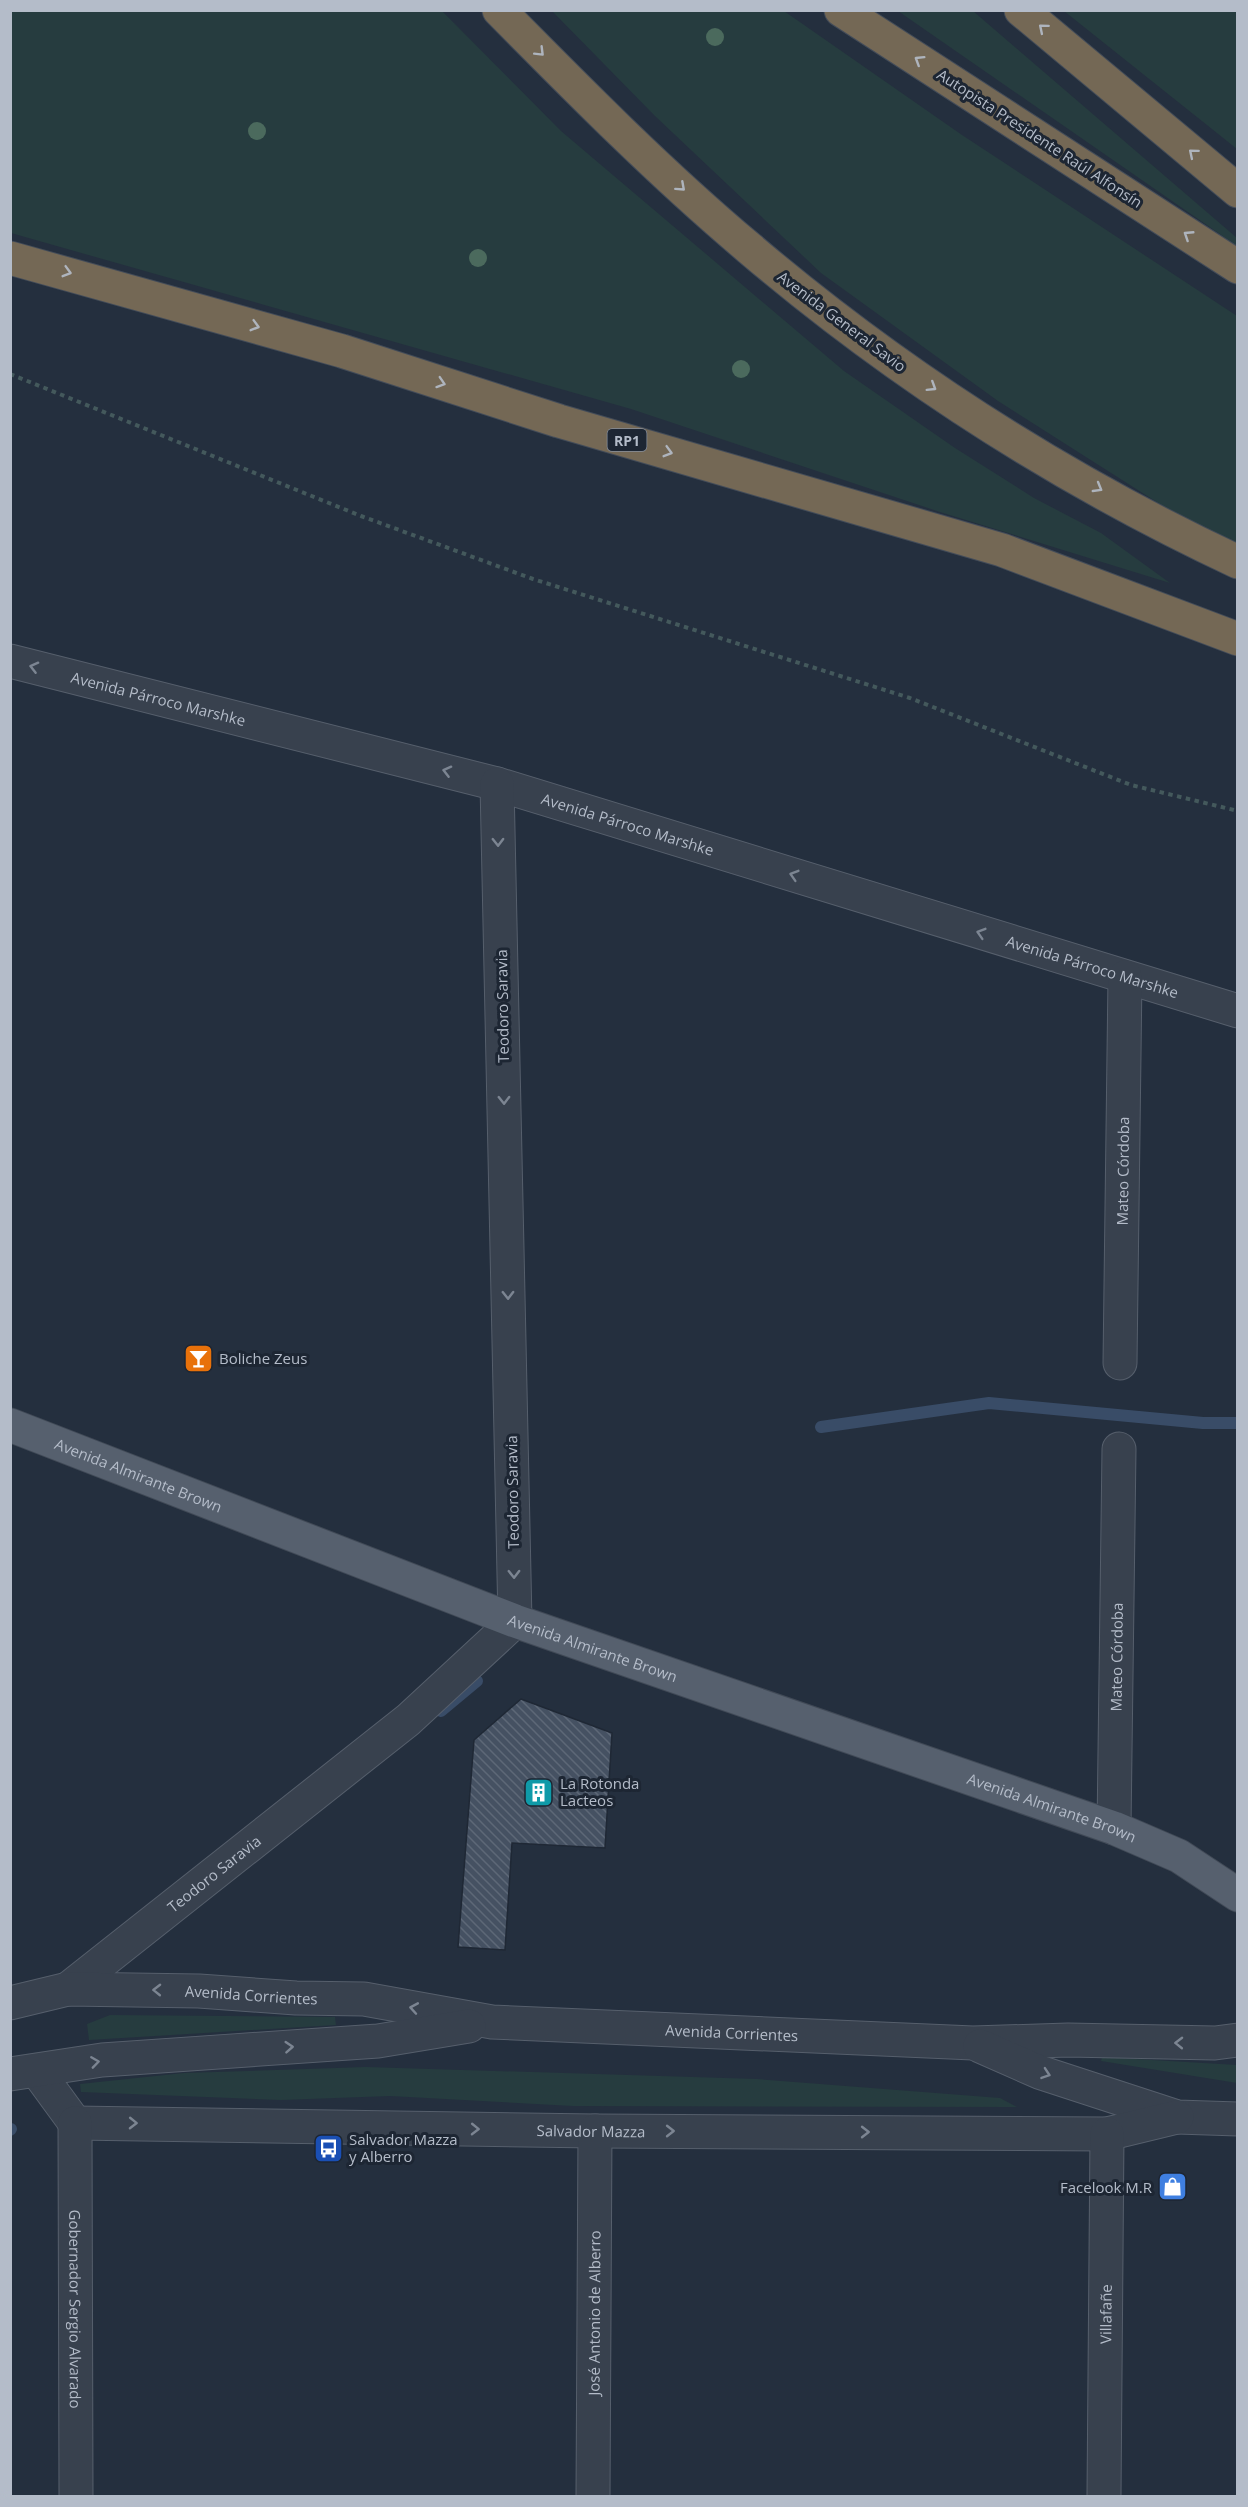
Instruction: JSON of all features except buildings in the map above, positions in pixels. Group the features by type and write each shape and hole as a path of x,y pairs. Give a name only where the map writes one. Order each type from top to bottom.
{"highway":[{"name":"Avenida General Savio","path":"499,10 608,121 739,240 854,332 906,370 1016,441 1100,490 1238,562"},
{"name":"Autopista Presidente Raúl Alfonsín","path":"841,10 1238,267"},
{"path":"1021,10 1238,190"},
{"name":"RP1","path":"10,258 331,348 559,421 1002,550 1238,639"}],"main road":[{"name":"Avenida Almirante Brown","path":"10,1425 515,1621 1114,1828 1179,1856"},
{"path":"1179,1856 1238,1867"},
{"path":"1179,1856 1238,1895"}],"street":[{"name":"Avenida Párroco Marshke","path":"10,661 497,784 1238,1011"},
{"name":"Teodoro Saravia","path":"68,1989 408,1720 515,1621 497,784"},
{"name":"Mateo Córdoba","path":"1120,1363 1125,977"},
{"name":"Mateo Córdoba","path":"1114,1828 1119,1449"},
{"name":"Avenida Corrientes","path":"10,2003 68,1989 199,1991 296,1998 364,1999 492,2022 973,2043 1068,2040 1215,2043 1238,2040"},
{"name":"Avenida Corrientes","path":"24,2072 102,2060 378,2041 492,2022"},
{"name":"Avenida Corrientes","path":"973,2043 1039,2072 1177,2117 1238,2119"},
{"path":"24,2072 75,2122"},
{"name":"Salvador Mazza","path":"75,2122 595,2131 1107,2134 1177,2117"},
{"name":"Gobernador Sergio Alvarado","path":"75,2122 76,2496"},
{"name":"José Antonio de Alberro","path":"593,2496 595,2131"},
{"name":"Villafañe","path":"1104,2496 1107,2134"}],"path":[{"path":"10,374 361,516 533,579 910,698 1131,785 1238,811"}],"green space":[{"path":"10,11 442,11 561,131 844,371 955,448 1034,498 1101,533 1170,583 940,512 631,409 11,233"},
{"path":"552,11 784,11 962,135 1237,316 1237,544 1163,506 998,401 821,273 655,116"},
{"path":"898,11 973,11 1237,238 1237,246"},
{"path":"1064,11 1237,11 1237,149"},
{"path":"110,2015 335,2017 336,2025 89,2040 87,2024"},
{"path":"1102,2057 1237,2065 1237,2083 1101,2061"},
{"path":"366,2067 757,2079 1000,2098 1017,2107 573,2106 390,2096 281,2100 81,2092 80,2084 184,2073"}],"waterway":[{"path":"821,1427 989,1403 1203,1423 1238,1423"},
{"path":"441,1711 477,1681"}],"place":[{"name":"Boliche Zeus","path":"198,1358"},
{"name":"La Rotonda Lacteos","path":"539,1792"},
{"name":"Salvador Mazza y Alberro","path":"328,2148"},
{"name":"Facelook M.R","path":"1173,2187"}]}
